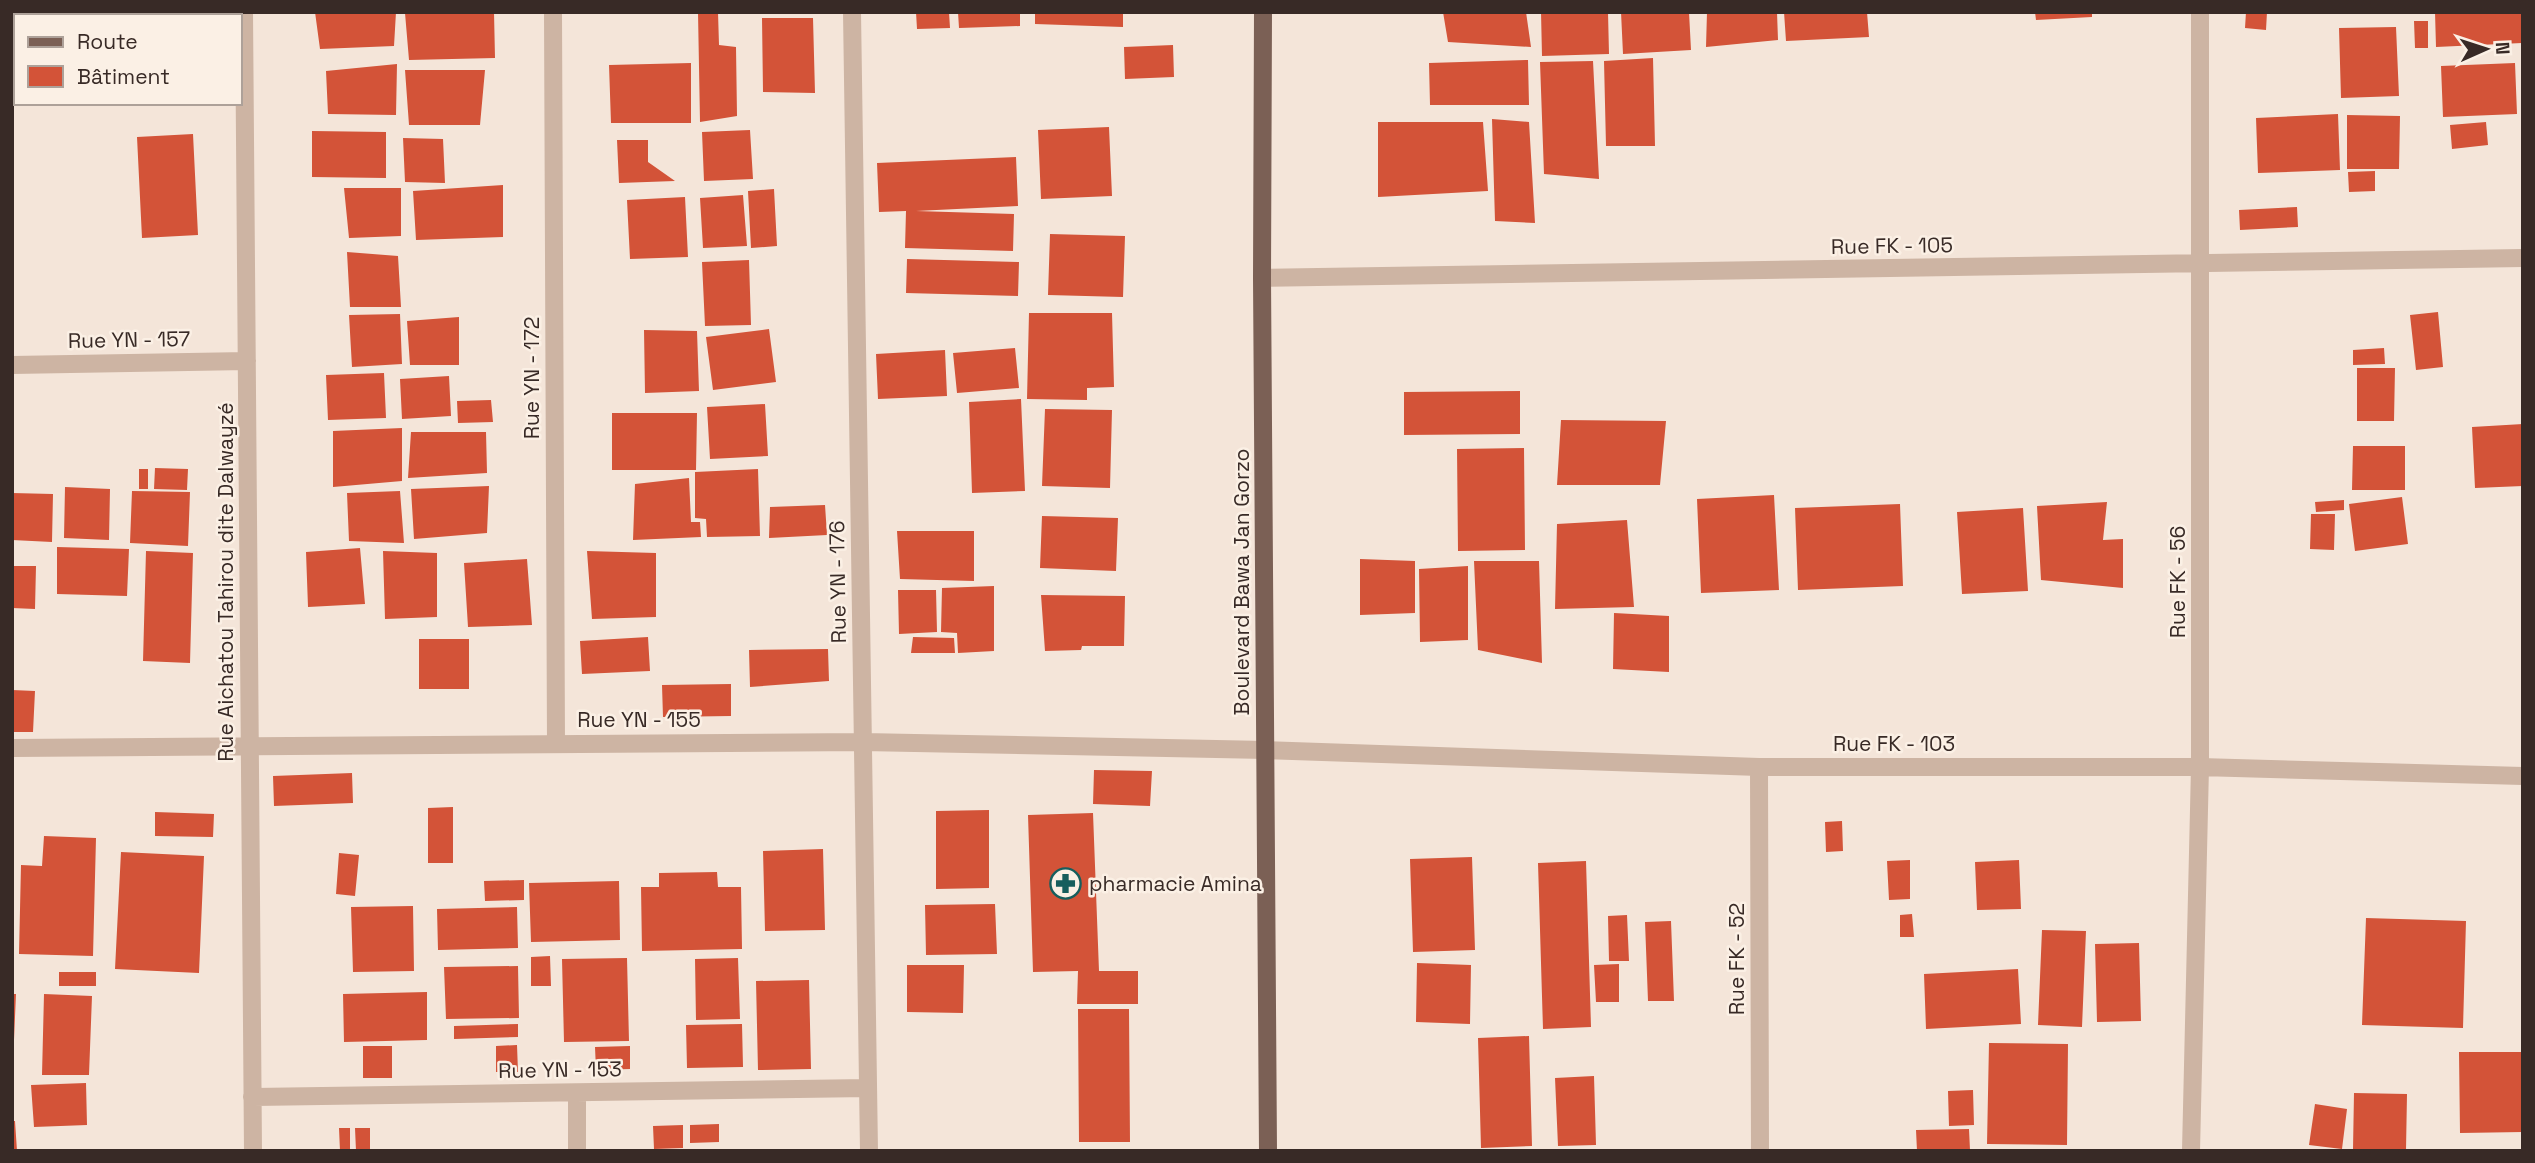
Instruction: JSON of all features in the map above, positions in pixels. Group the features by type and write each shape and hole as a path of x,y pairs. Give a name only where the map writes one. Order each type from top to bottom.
{"main road":[{"name":"Boulevard Bawa Jan Gorzo","path":"1263,12 1262,278 1268,1151"}],"street":[{"name":"Rue Aichatou Tahirou dite Dalwayzé","path":"244,12 253,1151"},
{"name":"Rue YN - 172","path":"553,12 556,743"},
{"name":"Rue YN - 176","path":"852,12 869,1151"},
{"name":"Rue FK - 56","path":"2191,1151 2200,767 2200,12"},
{"name":"Rue FK - 105","path":"1262,278 2523,258"},
{"name":"Rue YN - 157","path":"12,365 247,361"},
{"name":"Rue YN - 155","path":"12,748 863,742 1266,750"},
{"name":"Rue FK - 103","path":"1266,750 1759,767 2200,767 2523,776"},
{"name":"Rue FK - 52","path":"1759,767 1760,1151"},
{"name":"Rue YN - 153","path":"252,1097 868,1088"},
{"path":"577,1093 577,1151"}],"building":[{"path":"137,12 197,12 197,14"},
{"path":"315,12 396,12 394,46 320,49"},
{"path":"494,12 495,58 409,60 405,13"},
{"path":"698,12 718,12 719,45 736,47 737,116 700,122"},
{"path":"916,12 949,12 950,28 917,29"},
{"path":"958,12 1020,12 1020,26 959,28"},
{"path":"1035,12 1123,12 1123,27 1035,24"},
{"path":"1443,12 1526,12 1531,47 1448,42"},
{"path":"1541,12 1608,12 1609,54 1542,56"},
{"path":"1621,12 1689,12 1691,50 1623,54"},
{"path":"1707,12 1777,12 1778,40 1706,47"},
{"path":"1784,12 1867,12 1869,37 1786,41"},
{"path":"2035,12 2092,12 2092,17 2036,20"},
{"path":"2246,12 2267,12 2266,30 2245,28"},
{"path":"2435,12 2521,12 2522,43 2436,47"},
{"path":"762,18 813,18 815,93 763,92"},
{"path":"2414,21 2428,21 2428,48 2415,48"},
{"path":"2396,27 2399,96 2341,98 2339,28"},
{"path":"1173,45 1174,77 1125,79 1124,47"},
{"path":"1653,58 1655,146 1606,146 1604,61"},
{"path":"1528,60 1529,105 1430,105 1429,63"},
{"path":"1593,61 1599,179 1544,174 1540,62"},
{"path":"691,63 691,123 611,123 609,65"},
{"path":"2515,63 2517,114 2443,117 2441,66"},
{"path":"397,64 396,115 328,114 326,71"},
{"path":"405,70 485,70 480,125 409,125"},
{"path":"2338,114 2340,170 2258,173 2256,118"},
{"path":"2347,115 2400,116 2399,169 2347,169"},
{"path":"1492,119 1529,122 1535,223 1495,221"},
{"path":"1378,122 1483,122 1488,191 1378,197"},
{"path":"2486,122 2488,145 2452,149 2450,125"},
{"path":"1109,127 1112,196 1041,199 1038,130"},
{"path":"750,130 753,179 704,181 702,132"},
{"path":"312,131 386,132 386,178 312,177"},
{"path":"193,134 198,235 142,238 137,137"},
{"path":"403,138 443,139 445,183 405,182"},
{"path":"617,140 648,140 648,162 675,181 619,183"},
{"path":"1016,157 1018,206 916,211 1014,214 1013,251 905,248 906,211 879,212 877,163"},
{"path":"2375,171 2375,191 2349,192 2348,172"},
{"path":"503,185 503,237 416,240 413,191"},
{"path":"344,188 401,188 401,236 349,238"},
{"path":"774,189 777,246 751,248 748,191"},
{"path":"743,195 747,246 703,248 700,198"},
{"path":"685,197 688,257 630,259 627,200"},
{"path":"2297,207 2298,227 2240,230 2239,210"},
{"path":"1050,234 1125,236 1123,297 1048,295"},
{"path":"347,252 398,256 401,307 350,307"},
{"path":"907,259 1019,262 1018,296 906,293"},
{"path":"749,260 751,325 705,326 702,262"},
{"path":"2438,312 2443,367 2416,370 2410,315"},
{"path":"1029,313 1112,313 1114,387 1087,388 1087,400 1027,399"},
{"path":"400,314 402,364 352,367 349,315"},
{"path":"459,317 459,365 410,365 407,321"},
{"path":"769,329 776,382 713,390 706,337"},
{"path":"644,330 697,331 699,391 645,393"},
{"path":"1015,348 1019,388 957,393 953,353"},
{"path":"2384,348 2385,364 2353,365 2353,350"},
{"path":"945,350 947,396 878,399 876,354"},
{"path":"2357,368 2395,368 2394,421 2357,421"},
{"path":"384,373 386,418 328,420 326,375"},
{"path":"449,376 451,416 402,419 400,379"},
{"path":"1520,391 1520,434 1404,435 1404,392"},
{"path":"1021,399 1025,491 972,493 969,402"},
{"path":"491,400 493,422 458,423 457,401"},
{"path":"765,404 768,456 710,459 707,407"},
{"path":"1045,409 1112,410 1110,488 1042,486"},
{"path":"612,413 697,413 696,470 612,470"},
{"path":"1561,420 1666,421 1660,485 1557,485"},
{"path":"2523,424 2523,486 2475,488 2472,427"},
{"path":"402,428 402,481 333,487 333,431"},
{"path":"411,432 486,432 487,473 408,478"},
{"path":"2353,446 2405,446 2405,490 2352,490"},
{"path":"1524,448 1525,550 1458,551 1457,449"},
{"path":"155,468 188,469 187,490 154,489"},
{"path":"139,469 148,469 148,489 139,489"},
{"path":"758,469 760,536 707,537 706,519 695,518 695,472"},
{"path":"689,478 691,522 700,522 701,537 633,540 635,484"},
{"path":"489,486 487,533 414,539 411,489"},
{"path":"65,487 110,489 109,540 64,538"},
{"path":"132,491 190,492 188,546 130,543"},
{"path":"400,491 404,543 349,541 347,493"},
{"path":"12,493 53,494 52,542 12,540"},
{"path":"1774,495 1779,590 1701,593 1697,499"},
{"path":"2402,497 2408,544 2355,551 2349,504"},
{"path":"2344,500 2344,510 2316,512 2315,502"},
{"path":"2107,502 2103,540 2123,539 2123,588 2041,580 2037,506"},
{"path":"1900,504 1903,586 1798,590 1795,508"},
{"path":"825,505 827,535 769,538 770,507"},
{"path":"2023,508 2028,591 1962,594 1957,512"},
{"path":"2311,514 2335,514 2334,550 2310,549"},
{"path":"1042,516 1118,518 1116,571 1040,568"},
{"path":"1627,520 1634,607 1555,609 1557,524"},
{"path":"897,531 974,531 974,581 900,579"},
{"path":"57,547 129,549 127,596 57,594"},
{"path":"360,548 365,604 308,607 306,552"},
{"path":"146,551 193,553 190,663 143,661"},
{"path":"383,551 437,553 437,617 385,619"},
{"path":"587,551 656,553 656,617 592,619"},
{"path":"527,559 532,625 468,627 464,563"},
{"path":"1360,559 1415,561 1415,613 1360,615"},
{"path":"1474,561 1539,561 1542,663 1478,650"},
{"path":"12,566 36,566 35,609 12,608"},
{"path":"1468,566 1468,640 1420,642 1419,569"},
{"path":"994,586 994,651 958,653 957,633 941,632 942,588"},
{"path":"898,590 936,590 937,632 899,634"},
{"path":"1041,595 1125,596 1124,646 1082,646 1081,650 1045,651"},
{"path":"1614,613 1669,616 1669,672 1613,669"},
{"path":"648,637 650,671 582,674 580,641"},
{"path":"913,637 954,638 955,653 911,653"},
{"path":"419,639 469,639 469,689 419,689"},
{"path":"828,649 829,681 750,687 749,650"},
{"path":"731,684 731,716 663,717 662,685"},
{"path":"12,690 35,691 33,732 12,732"},
{"path":"1094,770 1152,771 1150,806 1093,804"},
{"path":"352,773 353,803 274,806 273,776"},
{"path":"453,807 453,863 428,863 428,808"},
{"path":"989,810 989,888 936,889 936,811"},
{"path":"155,812 214,814 213,837 155,836"},
{"path":"1093,813 1099,971 1138,971 1138,1004 1077,1004 1078,971 1033,972 1028,815"},
{"path":"1842,821 1843,851 1826,852 1825,822"},
{"path":"44,836 96,838 93,956 19,954 21,865 42,866"},
{"path":"823,849 825,930 765,931 763,851"},
{"path":"121,852 204,856 199,973 115,969"},
{"path":"339,853 359,855 355,896 336,894"},
{"path":"1472,857 1475,950 1413,952 1410,859"},
{"path":"1910,860 1910,899 1889,900 1887,861"},
{"path":"2019,860 2021,909 1977,910 1975,862"},
{"path":"1586,861 1591,1027 1543,1029 1538,863"},
{"path":"717,872 718,887 741,887 742,949 642,951 641,887 659,887 659,873"},
{"path":"524,880 524,900 485,901 484,881"},
{"path":"619,881 620,940 531,942 529,883"},
{"path":"995,904 997,954 926,955 925,905"},
{"path":"413,906 414,971 353,972 351,907"},
{"path":"517,907 518,948 438,950 437,909"},
{"path":"1912,914 1914,937 1900,937 1900,915"},
{"path":"1627,915 1629,961 1609,961 1608,916"},
{"path":"2366,918 2466,921 2463,1028 2362,1025"},
{"path":"1671,921 1674,1001 1648,1001 1645,922"},
{"path":"2042,930 2086,931 2082,1027 2038,1025"},
{"path":"2139,943 2141,1021 2097,1022 2095,944"},
{"path":"550,956 551,986 531,986 531,957"},
{"path":"627,958 629,1041 564,1042 562,959"},
{"path":"738,958 740,1019 696,1020 695,959"},
{"path":"1417,963 1471,965 1470,1024 1416,1022"},
{"path":"1619,964 1619,1002 1596,1002 1594,965"},
{"path":"907,965 964,965 963,1013 907,1012"},
{"path":"518,966 519,1018 446,1019 444,967"},
{"path":"2018,969 2021,1024 1926,1029 1924,974"},
{"path":"59,972 96,972 96,986 59,986"},
{"path":"809,980 811,1069 758,1070 756,981"},
{"path":"427,992 427,1040 344,1042 343,994"},
{"path":"12,994 16,994 14,1040 12,1040"},
{"path":"44,994 92,996 89,1075 42,1075"},
{"path":"1078,1009 1129,1009 1130,1142 1079,1142"},
{"path":"518,1024 518,1037 454,1039 454,1026"},
{"path":"742,1024 743,1067 687,1068 686,1025"},
{"path":"1529,1036 1532,1146 1481,1148 1478,1038"},
{"path":"1989,1043 2068,1044 2067,1145 1987,1144"},
{"path":"517,1045 518,1072 496,1072 496,1046"},
{"path":"363,1046 392,1046 392,1078 363,1078"},
{"path":"630,1046 630,1069 596,1070 595,1047"},
{"path":"2459,1052 2523,1052 2523,1132 2460,1133"},
{"path":"1594,1076 1596,1145 1558,1146 1555,1078"},
{"path":"86,1083 87,1125 34,1127 31,1085"},
{"path":"1973,1090 1974,1125 1949,1126 1948,1091"},
{"path":"2354,1093 2407,1094 2406,1150 2353,1149"},
{"path":"2315,1104 2347,1109 2342,1149 2309,1145"},
{"path":"12,1121 15,1121 17,1151 12,1151"},
{"path":"719,1124 719,1142 690,1143 690,1125"},
{"path":"683,1125 683,1148 654,1149 653,1126"},
{"path":"339,1128 350,1128 350,1151 340,1151"},
{"path":"355,1128 370,1128 370,1151 356,1151"},
{"path":"1969,1129 1970,1150 1917,1151 1916,1130"}],"place":[{"name":"pharmacie Amina","path":"1066,884"}]}
